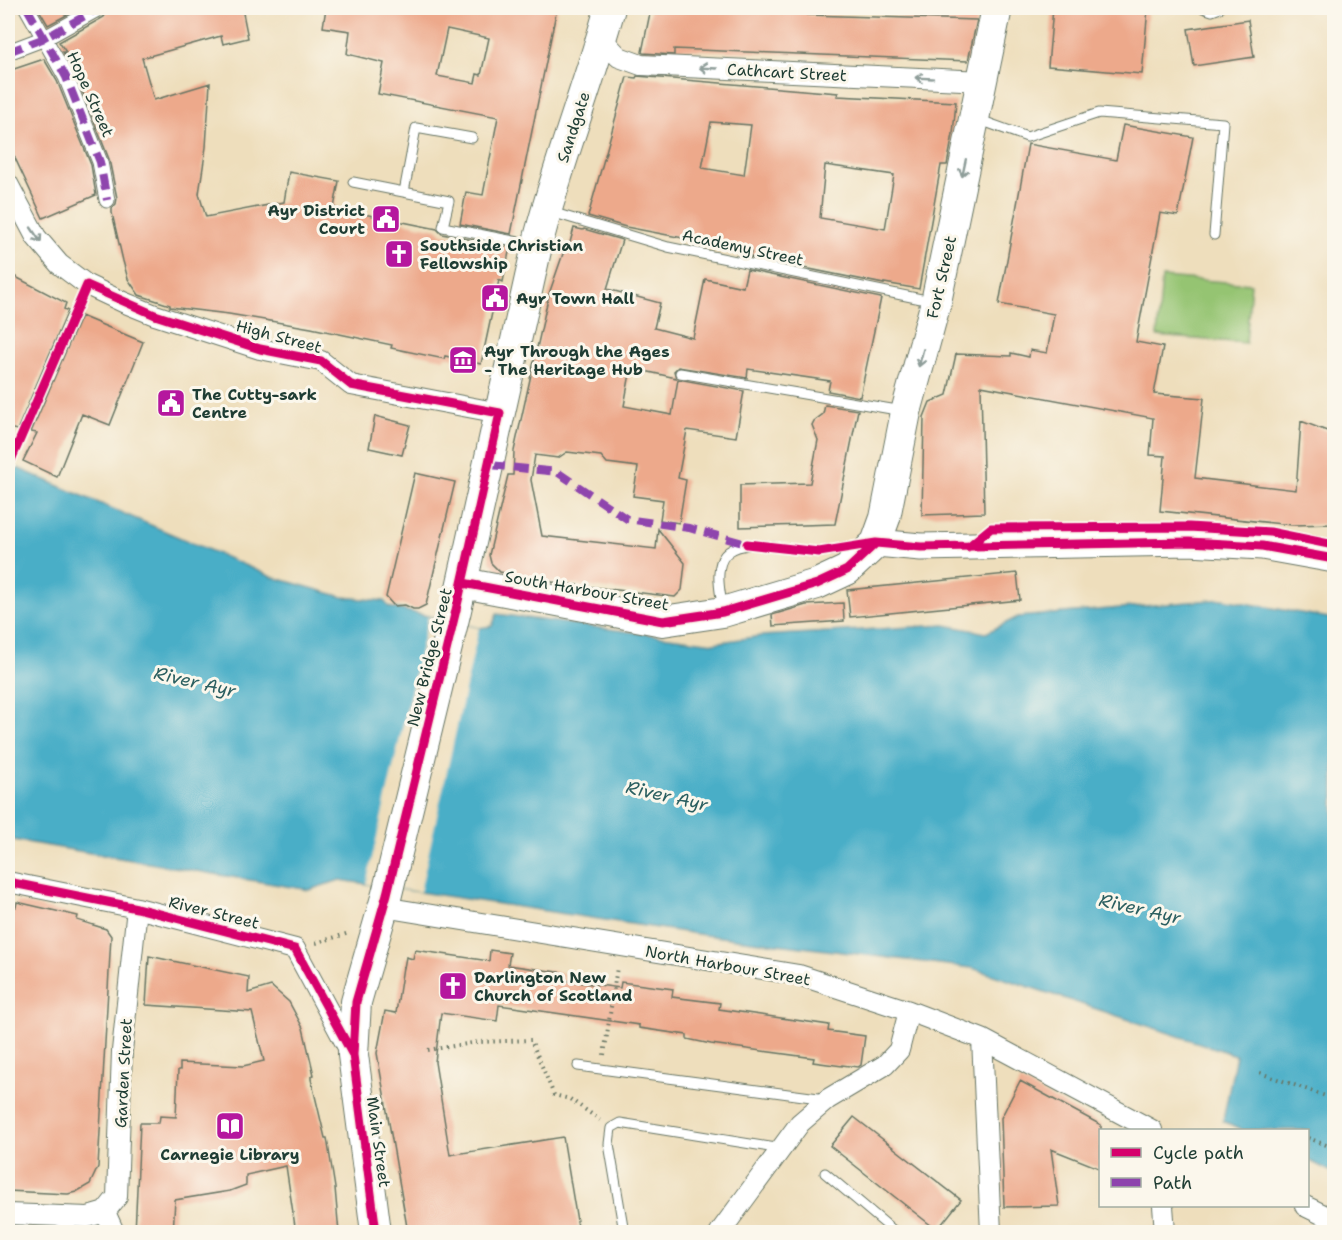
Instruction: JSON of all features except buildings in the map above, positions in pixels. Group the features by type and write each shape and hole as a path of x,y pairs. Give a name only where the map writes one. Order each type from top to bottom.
{"main road":[{"name":"Sandgate","path":"537,246 546,210 610,8"},
{"name":"Fort Street","path":"876,543 885,518 906,411 936,302 997,8"},
{"name":"New Bridge Street","path":"352,1055 357,1002 460,597 537,246"},
{"path":"876,543 921,548 1189,542 1262,546 1335,559"},
{"name":"South Harbour Street","path":"460,597 663,621 723,612 817,585 847,570 876,543"},
{"name":"Main Street","path":"352,1055 376,1233"}],"street":[{"name":"Hope Street","path":"27,8 66,77 100,162 107,200"},
{"path":"8,52 45,38 99,8"},
{"name":"Cathcart Street","path":"601,38 619,57 641,65 983,81"},
{"name":"High Street","path":"8,184 36,237 58,264 87,285 155,315 260,349 321,361 351,385 500,413"},
{"name":"River Street","path":"8,882 137,908 295,949"},
{"name":"Garden Street","path":"105,1212 117,1197 122,1051 137,908"},
{"name":"North Harbour Street","path":"382,911 799,975 909,1011 982,1039 1148,1129"},
{"path":"295,949 352,1055"},
{"path":"720,1233 800,1123 828,1099 885,1065 899,1050 909,1011"},
{"path":"982,1039 992,1233"},
{"path":"1163,1207 1165,1233"},
{"path":"1307,1207 1335,1220"},
{"path":"8,1214 88,1217 105,1212 114,1233"}],"lane":[{"path":"1203,8 1212,11 1220,8"},
{"path":"975,118 1027,137 1099,113 1223,123 1214,235"},
{"path":"404,192 416,128 472,138"},
{"path":"353,182 449,201 443,227 537,246"},
{"name":"Academy Street","path":"546,210 668,247 936,302"},
{"path":"15,452 87,285"},
{"path":"680,373 906,411"},
{"path":"723,612 718,573 722,559 733,548 747,544 819,552 876,543"},
{"path":"578,1066 828,1099"},
{"path":"624,1233 609,1144 611,1128 620,1123 782,1149"},
{"path":"825,1173 895,1233"},
{"path":"234,1233 250,1233"}],"path":[{"path":"295,949 356,931 382,911"},
{"path":"601,1069 621,946"},
{"path":"428,1050 479,1042 531,1040 554,1095 570,1099 611,1128"},
{"path":"1260,1072 1335,1099"},
{"path":"1309,1138 1335,1148"}],"green space":[{"path":"1162,277 1251,284 1246,343 1157,336"}],"water":[{"name":"River Ayr","path":"8,464 272,577 343,597 384,601 389,607 479,628 492,626 497,614 714,643 761,636 945,625 986,633 1018,617 1223,599 1334,619 1334,1173 1309,1160 1309,1129 1241,1129 1223,1121 1236,1055 972,968 704,935 340,880 309,890 8,839"}],"pier":[{"path":"428,617 479,628 420,892 366,884"}],"marked path":[{"path":"27,8 66,77 100,162 107,200"},
{"path":"8,52 45,38 99,8"},
{"path":"490,465 557,472 627,519 689,528 747,544"}],"cycle path":[{"path":"8,467 87,285 155,315 260,349 321,361 351,385 500,413"},
{"path":"376,1232 353,1055 356,1002 387,894 456,610 500,413"},
{"path":"968,547 991,528 1189,527 1270,532 1334,545"},
{"path":"747,544 819,552 876,543 921,547 1189,542 1262,546 1334,559"},
{"path":"463,583 663,621 723,612 817,584 847,570 876,543"},
{"path":"8,882 137,908 295,949 353,1055"}],"place":[{"name":"Ayr District Court","path":"386,219"},
{"name":"Southside Christian Fellowship","path":"399,254"},
{"name":"Ayr Town Hall","path":"495,298"},
{"name":"Ayr Through the Ages - The Heritage Hub","path":"463,360"},
{"name":"The Cutty-sark Centre","path":"171,403"},
{"name":"Darlington New Church of Scotland","path":"453,986"},
{"name":"Carnegie Library","path":"230,1126"}]}
